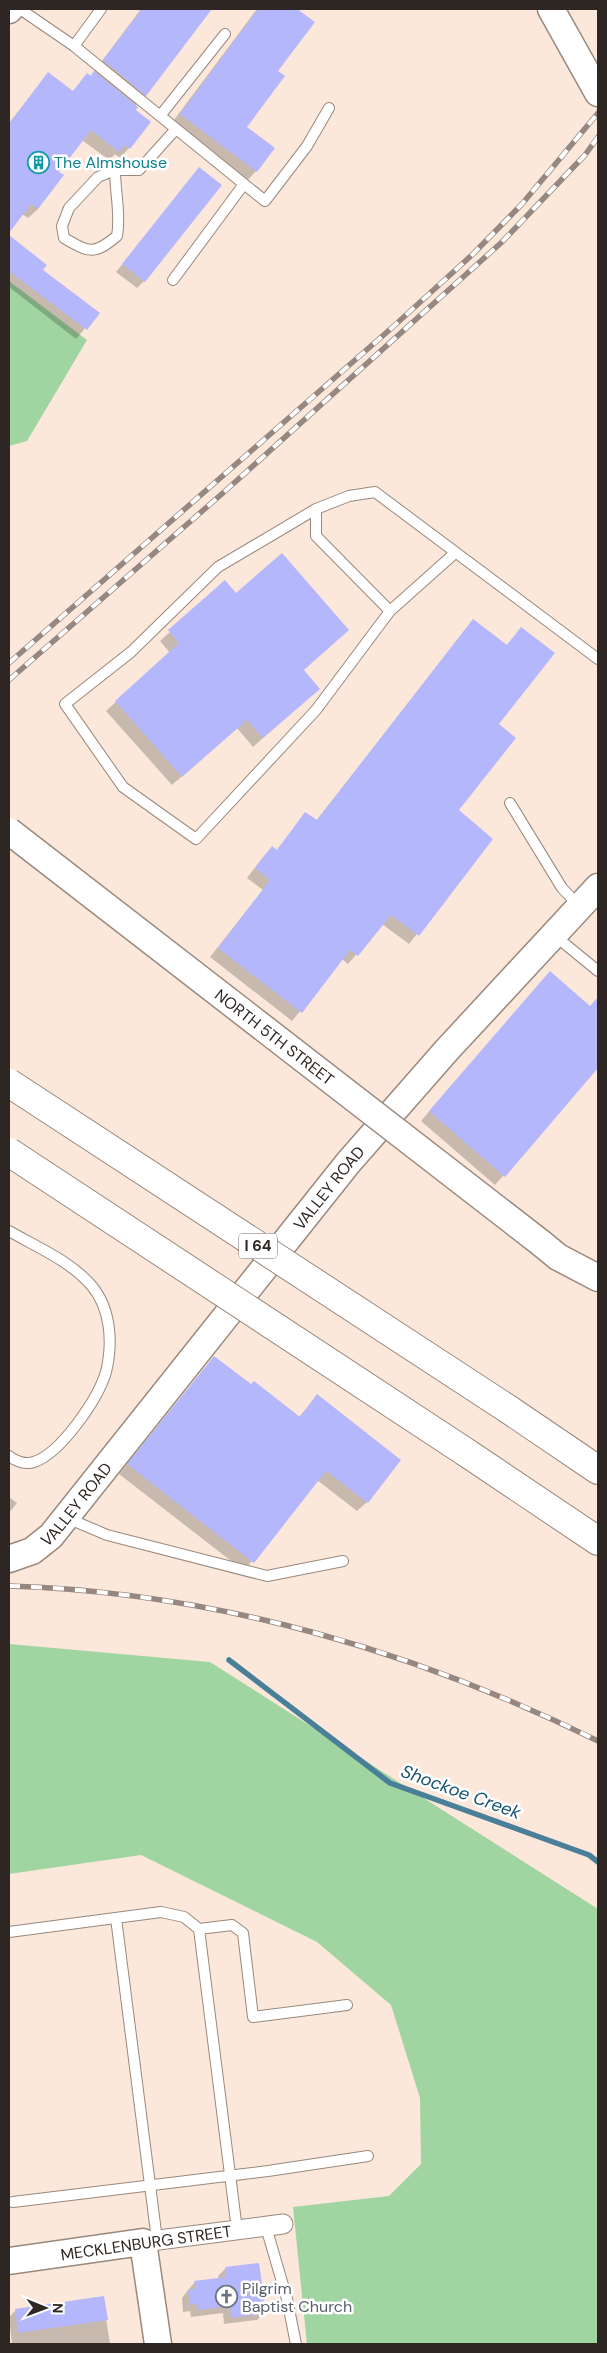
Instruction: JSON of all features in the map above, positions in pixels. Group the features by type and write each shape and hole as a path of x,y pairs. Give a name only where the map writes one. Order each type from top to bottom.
{"highway":[{"name":"I 64","path":"9,1083 508,1409 598,1470"},
{"path":"9,1152 598,1541"}],"street":[{"path":"551,9 598,93"},
{"name":"NORTH 5TH STREET","path":"9,831 558,1256 598,1278"},
{"name":"VALLEY ROAD","path":"9,1559 32,1551 51,1536 348,1163 598,887"},
{"name":"MECKLENBURG STREET","path":"9,2261 274,2225"},
{"path":"150,2241 158,2344"}],"lane":[{"path":"20,9 74,46 265,201 307,146 328,108"},
{"path":"74,46 101,9"},
{"path":"160,116 225,34"},
{"path":"115,170 116,200 120,219 118,236 100,249 83,249 64,238 62,226 69,208 98,177 115,170 139,170 176,129"},
{"path":"173,280 244,184"},
{"path":"455,553 390,611 316,710 196,839 123,787 65,704 131,652 218,567 316,509 349,496 375,492 598,659"},
{"path":"316,509 316,536 390,611"},
{"path":"510,803 562,888 580,906"},
{"path":"554,935 598,971"},
{"path":"9,1231 68,1265 92,1286 107,1313 110,1338 106,1372 85,1416 50,1452 33,1463 16,1462 9,1456"},
{"path":"66,1518 107,1535 267,1576 343,1561"},
{"path":"9,1932 161,1912 184,1917 199,1929 237,2230"},
{"path":"116,1918 151,2185 150,2241"},
{"path":"199,1929 232,1925 243,1933 253,2017 347,2005"},
{"path":"14,2202 230,2176 368,2156"},
{"path":"274,2225 296,2344"}],"green space":[{"path":"9,281 87,340 27,441 9,446"},
{"path":"9,1644 210,1662 598,1909 598,2344 307,2344 293,2207 389,2196 421,2164 420,2098 391,2005 317,1942 141,1855 9,1874"}],"building":[{"path":"142,9 212,9 146,96 103,60"},
{"path":"258,9 297,9 315,22 278,71 285,76 247,127 275,148 257,172 180,114"},
{"name":"The Almshouse","path":"94,71 138,107 136,110 151,122 130,149 125,145 119,152 91,130 59,172 64,175 38,209 31,204 9,233 9,124 48,72 73,91 87,73 91,76"},
{"path":"199,167 222,185 145,282 122,264"},
{"path":"9,235 47,265 43,270 100,313 87,330 9,271"},
{"path":"282,553 349,630 304,670 320,689 263,738 247,720 182,777 115,701 179,643 168,630 225,580 236,593"},
{"path":"473,619 507,645 521,627 555,653 499,724 516,738 459,810 493,839 419,936 391,915 358,956 350,950 302,1013 218,948 270,880 255,868 272,846 277,850 305,812 317,820"},
{"path":"550,971 590,1006 598,997 598,1068 505,1177 429,1111"},
{"path":"214,1356 251,1384 254,1381 300,1417 317,1394 401,1460 368,1503 326,1471 254,1563 127,1464"},
{"name":"Pilgrim Baptist Church","path":"259,2263 266,2313 231,2318 230,2306 198,2310 197,2304 190,2305 188,2290 196,2289 194,2281 226,2277 225,2267"},
{"path":"104,2296 108,2320 18,2333 15,2309"}],"waterway":[{"name":"Shockoe Creek","path":"229,1660 390,1783 589,1855 598,1862"}],"railway":[{"path":"9,663 395,325 473,254 522,204 598,113"},
{"path":"9,680 224,492 502,242 585,155 598,137"},
{"path":"9,1586 86,1591 162,1600 237,1614 312,1632 385,1654 458,1680 529,1709 598,1741"}],"place":[{"name":"The Almshouse","path":"38,162"},
{"name":"Pilgrim Baptist Church","path":"226,2297"}]}
